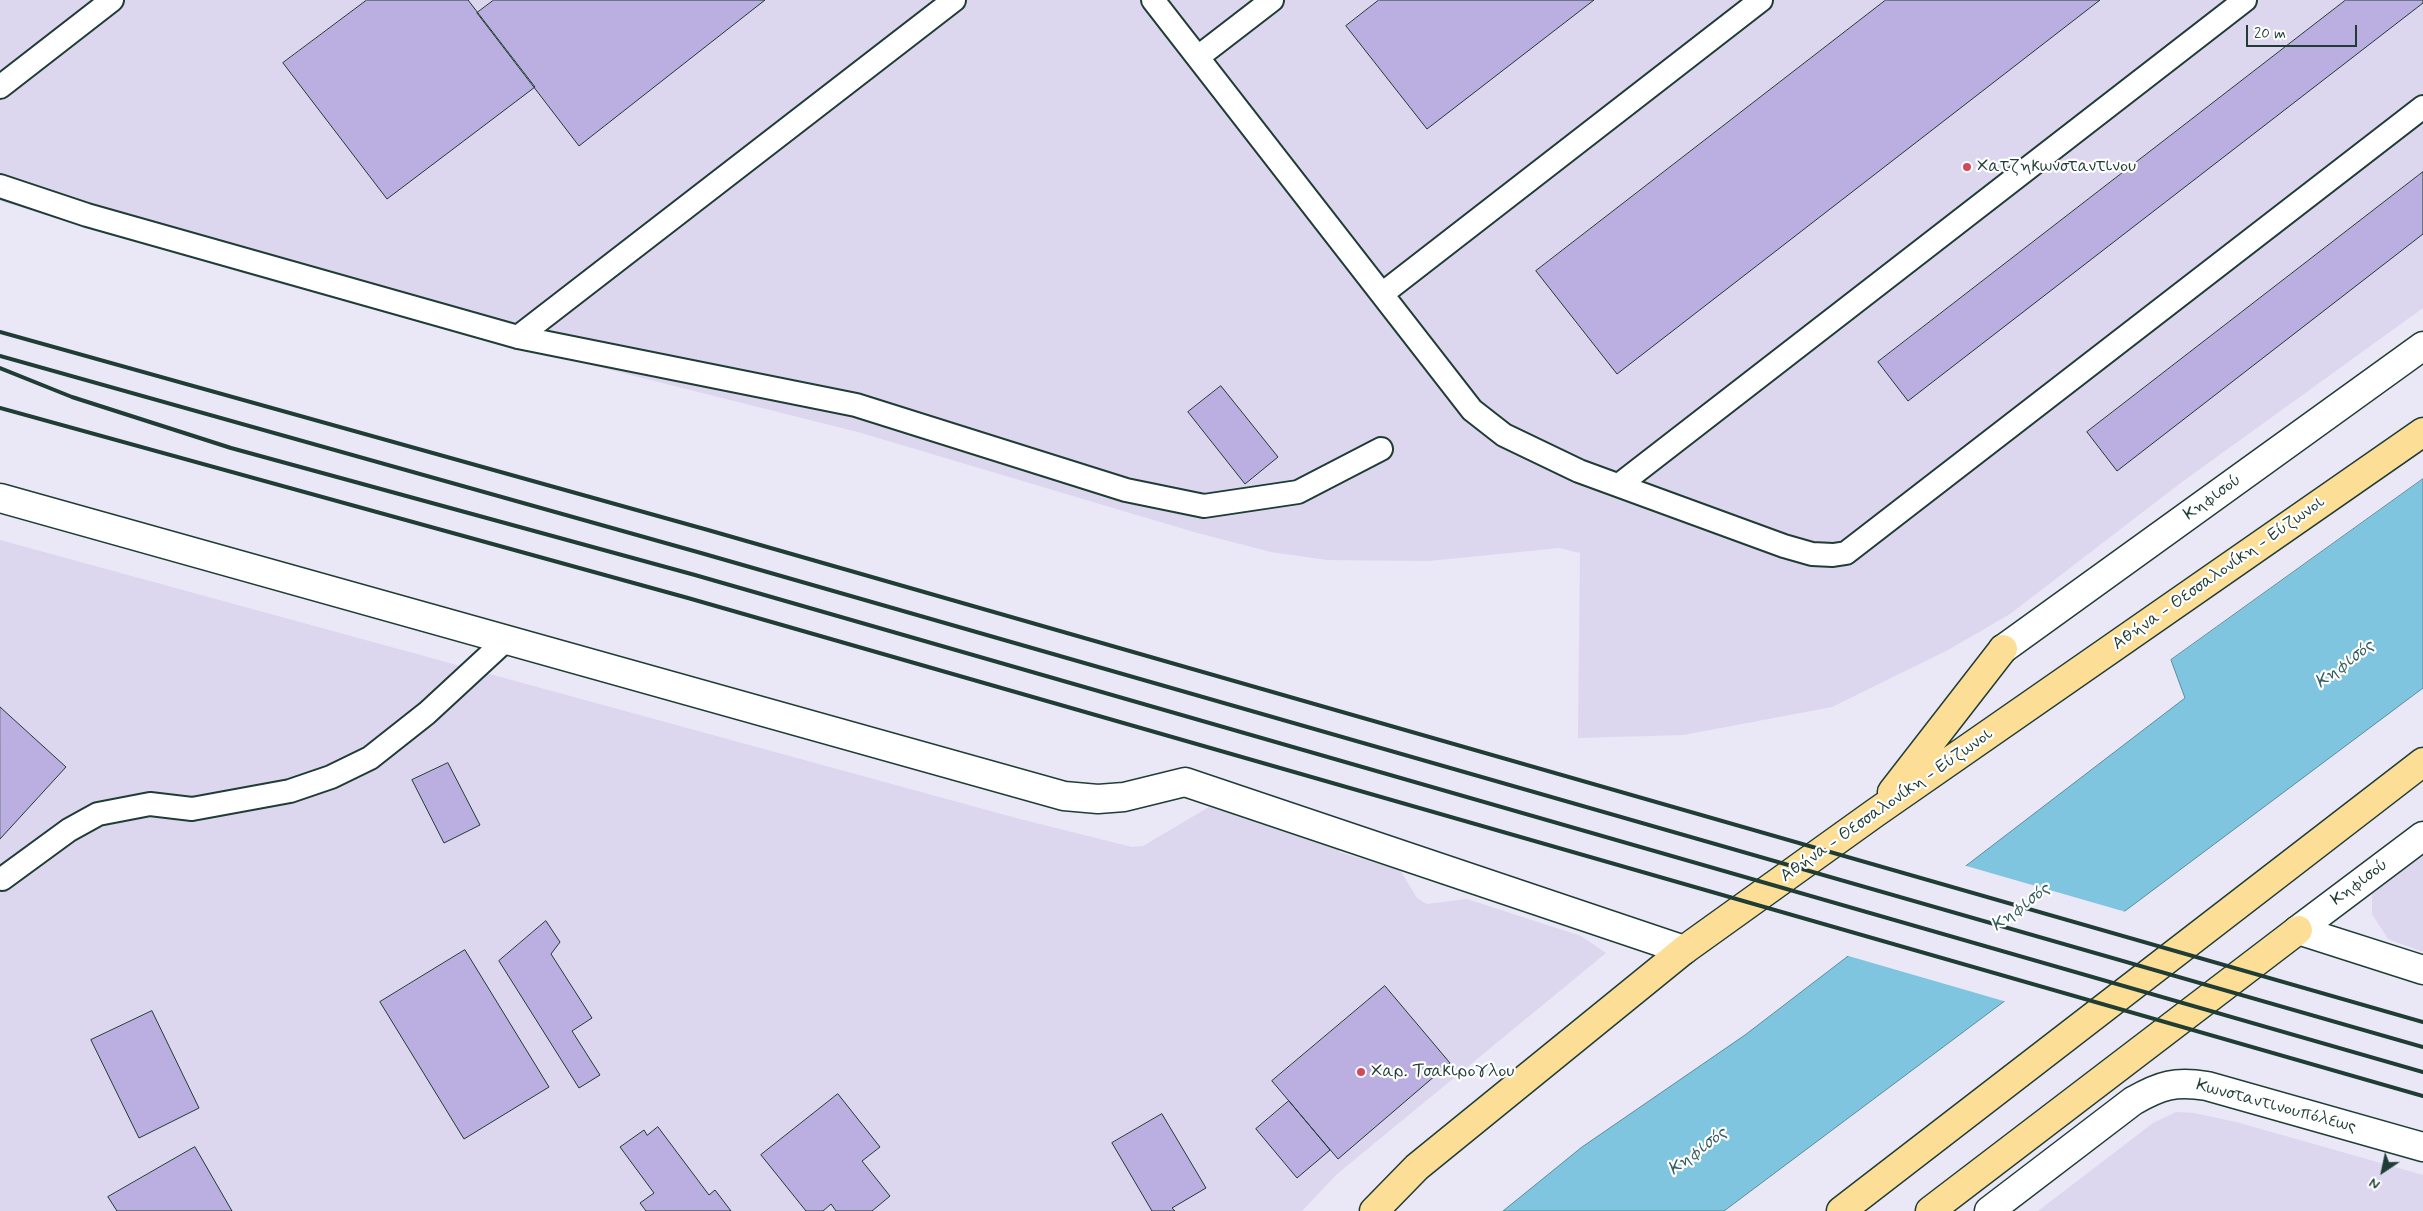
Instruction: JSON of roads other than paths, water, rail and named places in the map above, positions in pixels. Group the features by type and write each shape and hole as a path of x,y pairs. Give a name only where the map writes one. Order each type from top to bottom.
{"highway":[{"name":"Αθήνα - Θεσσαλονίκη - Εύζωνοι","path":"1374,1211 1417,1167 1684,950 1875,813 2423,432"},
{"path":"1875,813 2003,649"},
{"path":"1841,1211 2423,762"},
{"path":"1930,1211 2298,930"}],"street":[{"name":"Κηφισού","path":"2003,649 2423,346"},
{"path":"0,498 1064,796 1098,799 1124,797 1185,782 1684,950"},
{"name":"Κηφισού","path":"2298,930 2423,836"},
{"path":"2298,930 2423,970"},
{"name":"Κωνσταντινουπόλεως","path":"1989,1211 2133,1101 2149,1092 2173,1083 2207,1086 2423,1148"}],"lane":[{"path":"0,87 112,0"},
{"path":"518,337 954,0"},
{"path":"1153,0 1472,410 1487,423 1524,446 1619,485 1784,546 1812,554 1833,555 1846,553 2423,107"},
{"path":"1198,57 1272,0"},
{"path":"1382,294 1761,0"},
{"path":"1619,485 2245,0"},
{"path":"0,186 87,215 518,337 856,405 1126,490 1204,506 1298,492 1382,448"},
{"path":"2,878 69,830 98,814 150,804 192,809 290,791 331,777 377,752 427,713 506,640"}],"water":[{"name":"Κηφισός","path":"2423,479 2423,688 1724,1211 1503,1211 1582,1147 1745,1035 2185,698 2171,660"}],"railway":[{"path":"0,332 708,530 2423,1022"},
{"path":"0,356 701,553 2423,1047"},
{"path":"0,368 72,397 231,448 695,575 2423,1072"},
{"path":"0,408 688,598 2423,1096"}],"place":[{"name":"Χατζηκωνσταντινου","path":"1967,167"},
{"name":"Χαρ. Τσακιρογλου","path":"1361,1072"}]}
